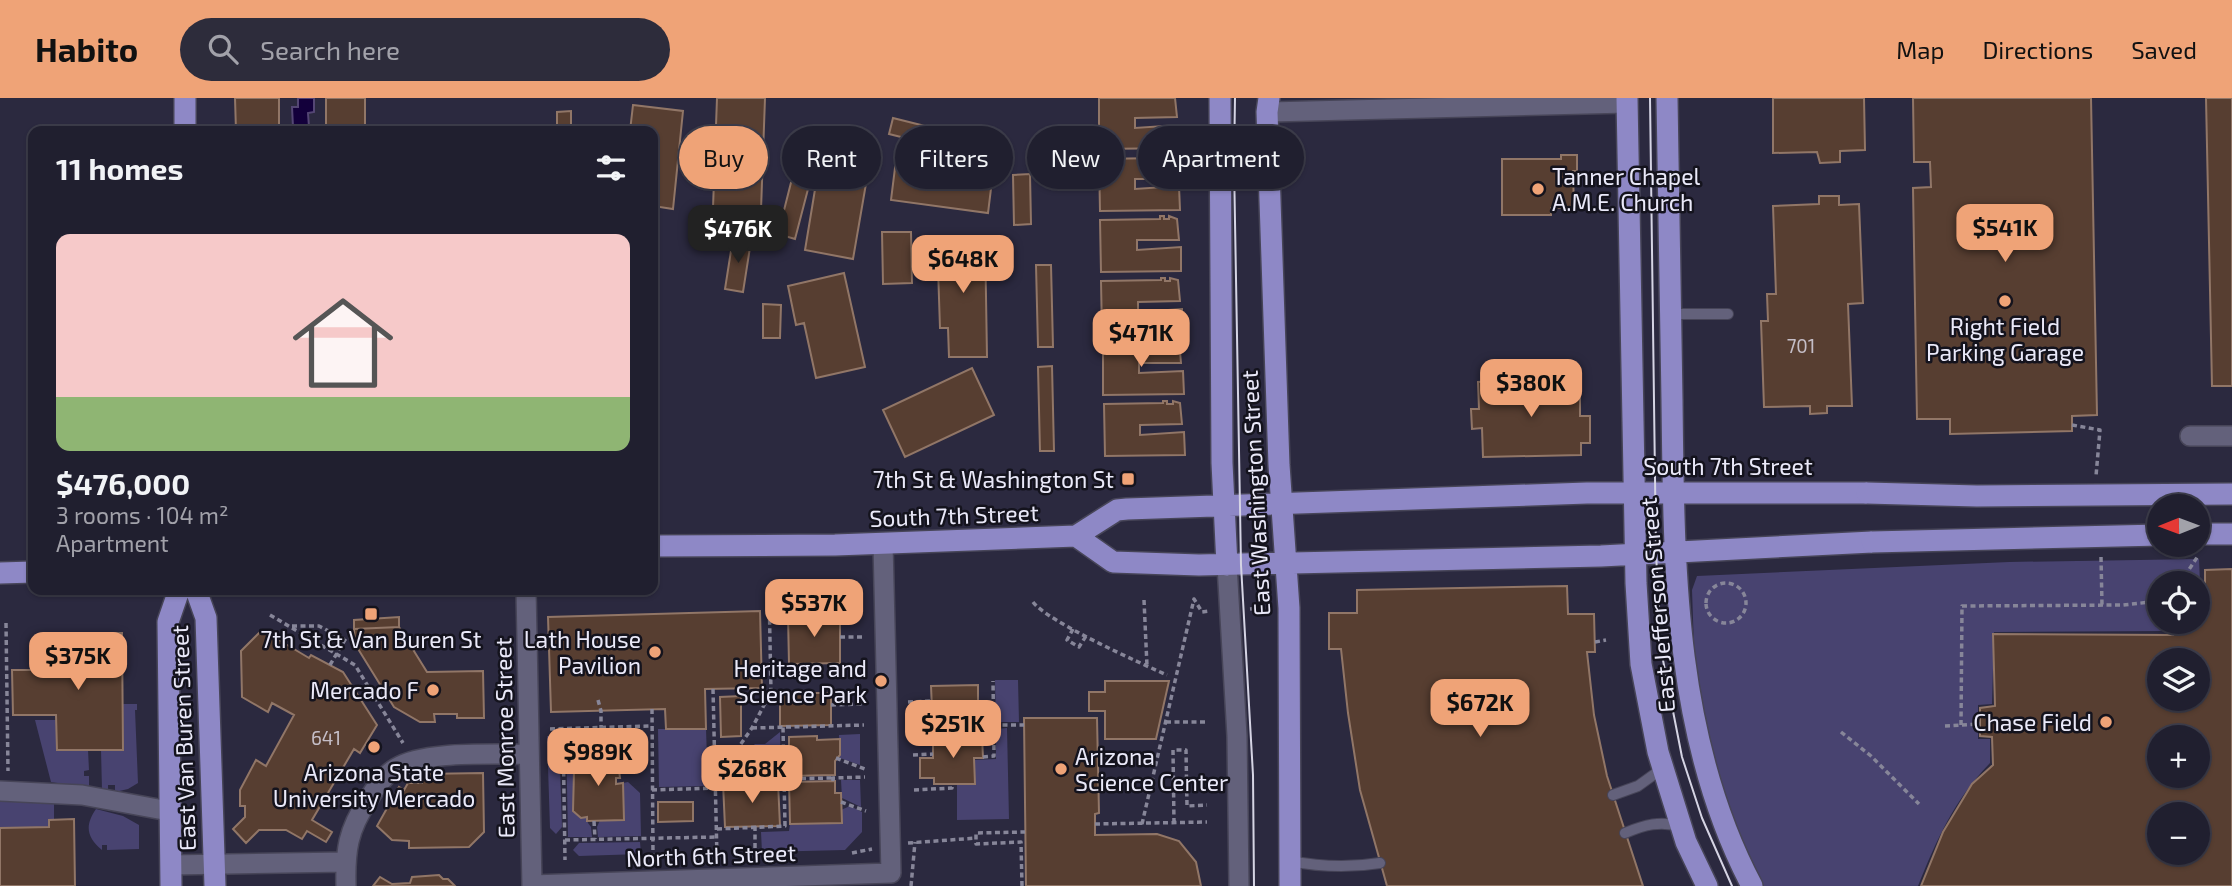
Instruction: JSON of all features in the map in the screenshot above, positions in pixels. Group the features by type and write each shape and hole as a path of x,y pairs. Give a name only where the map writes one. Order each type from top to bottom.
{"main road":[{"path":"185,98 185,126"},
{"name":"East Washington Street","path":"1220,98 1219,227 1227,565"},
{"name":"East Jefferson Street","path":"1667,98 1673,492 1682,648 1692,719 1720,818 1752,886"},
{"name":"East Jefferson Street","path":"1627,101 1636,554 1641,664 1663,768 1686,842 1707,886"},
{"name":"East Washington Street","path":"1268,102 1281,504 1289,608 1290,886"},
{"name":"South 7th Street","path":"658,546 883,544 1076,536 1117,510 1281,504 1673,492 1977,496 2232,494"},
{"path":"2210,534 2232,534"},
{"path":"1076,536 1113,562 1227,565 1636,554 1872,542 2147,535"},
{"path":"0,573 28,572"},
{"name":"East Van Buren Street","path":"171,876 168,622 178,595"},
{"name":"East Van Buren Street","path":"198,595 206,618 215,886"}],"street":[{"path":"1268,102 1627,101"},
{"path":"2190,436 2232,436"},
{"name":"North 6th Street","path":"532,885 891,873 883,544"},
{"name":"East Washington Street","path":"1227,565 1237,736 1239,886"},
{"name":"East Monroe Street","path":"526,595 532,885"},
{"path":"346,886 345,862 352,826 381,780 398,767 414,761 477,755 529,754"},
{"path":"4,791 82,795 169,811"},
{"path":"171,876 214,863 345,862"}],"lane":[{"path":"1670,314 1727,313"},
{"path":"1613,795 1638,786 1663,768"},
{"path":"1625,833 1655,823 1669,823 1681,827"},
{"path":"1290,861 1318,867 1380,863"}],"path":[{"path":"1722,584 1729,584 1742,592 1745,606 1740,618 1729,623 1713,619 1706,602 1711,590 1722,584"},
{"path":"715,765 734,754 752,728 771,692 769,590"},
{"path":"1142,824 1194,599 1202,612"},
{"path":"1144,600 1147,666"},
{"path":"1033,602 1039,611 1167,675"},
{"path":"1961,725 1962,606 2123,606 2147,603"},
{"path":"1250,609 1262,608"},
{"path":"270,615 355,665 414,761"},
{"path":"4,791 6,623"},
{"path":"290,626 319,626 344,639 355,638"},
{"path":"1073,629 1067,640 1079,647 1086,635"},
{"path":"840,637 862,636"},
{"path":"330,665 344,639"},
{"path":"1595,642 1606,640"},
{"path":"983,757 994,756 993,681"},
{"path":"713,689 717,857"},
{"path":"598,700 601,710 601,751"},
{"path":"908,702 932,701"},
{"path":"831,705 863,704"},
{"path":"652,709 653,857"},
{"path":"1166,722 1206,722"},
{"path":"1945,726 1980,724"},
{"path":"752,728 864,725"},
{"path":"993,725 1024,725"},
{"path":"545,730 652,726"},
{"path":"717,829 785,826 783,727"},
{"path":"563,729 565,860"},
{"path":"1841,732 1919,804"},
{"path":"1174,823 1173,750 1186,750 1187,806 1207,805"},
{"path":"913,754 933,754"},
{"path":"836,758 865,769"},
{"path":"715,780 866,777"},
{"path":"914,790 952,788 952,784"},
{"path":"652,790 715,788"},
{"path":"841,802 866,811"},
{"path":"594,821 595,839"},
{"path":"1095,824 1207,822"},
{"path":"755,827 755,855"},
{"path":"1022,886 1021,842 976,844 975,834 1025,832"},
{"path":"565,840 716,837"},
{"path":"911,886 915,842 976,838"}],"shaded area":[{"path":"298,98 314,98 314,112 308,113 309,126 293,126 292,107 298,107"},
{"path":"2199,559 2199,571 2147,571 2147,631 1994,632 1992,704 1978,705 1978,739 1990,739 1990,763 1956,806 1918,886 1760,886 1732,818 1701,719 1692,590 1697,576 2009,562"},
{"path":"847,591 855,599 857,610 798,613 796,616 789,616 789,622 773,622 772,593"},
{"path":"995,680 1018,680 1019,722 996,722"},
{"path":"123,704 137,704 138,783 115,792 115,785 108,785 108,791 102,790 101,750 123,749"},
{"path":"35,720 56,720 57,750 88,750 89,770 84,771 84,776 89,776 89,788 51,782"},
{"path":"1007,728 1009,819 957,820 957,784 974,760 996,759 996,729"},
{"path":"658,729 706,729 708,786 659,787"},
{"path":"780,732 781,776 717,777 755,744 765,744"},
{"path":"605,733 638,733 639,756 625,770 615,770 615,751 605,751"},
{"path":"860,734 860,765 840,758 839,735"},
{"path":"566,735 598,735 598,751 582,751 582,759 574,761 573,811 581,818 587,817 592,837 568,837"},
{"path":"547,736 559,736 562,827 556,834 550,828"},
{"path":"841,780 860,780 861,807 842,798"},
{"path":"628,782 640,793 641,836 598,837 597,827 600,820 624,819 623,783"},
{"path":"0,801 54,802 54,820 49,820 49,827 0,828"},
{"path":"850,806 862,812 862,832 845,850 762,852 761,832 789,831 790,824 841,823 841,810"},
{"path":"96,809 123,816 139,825 139,849 107,850 107,845 102,845 102,850 89,831 90,820"},
{"path":"640,842 641,854 579,856 573,850 579,843"}],"building":[{"path":"235,98 279,98 279,126 236,126"},
{"path":"326,98 365,98 365,126 326,126"},
{"path":"717,98 765,98 764,126 716,126"},
{"path":"1099,98 1175,98 1177,117 1135,118 1138,149 1124,149 1124,126 1099,126"},
{"path":"1773,98 1864,98 1865,150 1840,151 1840,162 1820,163 1817,152 1773,153"},
{"name":"Right Field Parking Garage","path":"1913,98 2091,98 2097,415 2072,416 2072,431 1950,434 1950,419 1917,419 1913,188 1931,187 1930,162 1914,162"},
{"path":"2206,98 2232,98 2232,386 2212,386"},
{"path":"633,105 683,111 681,126 679,126 673,209 658,207 658,126 631,126"},
{"path":"571,111 571,126 557,126 557,112"},
{"path":"893,118 925,126 895,126 895,136 889,134"},
{"name":"Tanner Chapel A.M.E. Church","path":"1561,155 1577,155 1577,171 1573,171 1574,208 1551,208 1551,215 1502,215 1502,159 1561,159"},
{"path":"1138,158 1135,189 1179,189 1180,210 1100,211 1100,189 1124,189 1124,159"},
{"path":"895,168 895,189 991,189 988,213 891,200"},
{"path":"1027,174 1027,189 1030,189 1031,224 1014,225 1013,175"},
{"path":"714,189 762,189 761,210 713,208"},
{"path":"789,189 808,189 795,239 778,234"},
{"path":"815,189 865,189 853,259 805,250"},
{"path":"1819,196 1839,196 1839,205 1859,204 1863,303 1848,304 1852,406 1827,406 1827,413 1810,414 1810,406 1764,407 1761,321 1768,321 1767,294 1776,294 1773,206 1819,204"},
{"path":"1160,216 1164,216 1164,219 1169,219 1169,216 1177,219 1179,240 1137,240 1137,250 1181,247 1181,271 1101,272 1100,220 1160,219"},
{"path":"882,232 911,232 912,283 883,284"},
{"path":"985,236 987,357 949,357 948,328 940,328 937,238"},
{"path":"733,238 751,241 743,292 725,289"},
{"path":"1036,265 1051,265 1053,347 1038,347"},
{"path":"844,273 865,367 816,378 804,323 796,325 788,286"},
{"path":"1165,278 1165,281 1170,281 1170,278 1178,280 1180,301 1138,302 1138,312 1182,309 1182,332 1102,333 1101,281"},
{"path":"763,304 781,305 780,338 763,338"},
{"path":"1171,339 1179,341 1181,363 1139,363 1139,373 1183,371 1184,394 1103,395 1103,343 1166,340 1166,343 1171,342"},
{"path":"1052,366 1054,451 1040,451 1038,367"},
{"path":"972,368 994,415 905,457 883,410"},
{"path":"1491,381 1491,384 1580,382 1580,416 1590,416 1590,443 1581,443 1581,455 1483,457 1482,428 1472,429 1471,409 1479,409 1478,382"},
{"path":"1167,401 1167,404 1173,404 1173,401 1180,403 1182,424 1140,425 1140,435 1184,432 1185,455 1105,456 1104,404"},
{"name":"Chase Field","path":"2232,569 2232,886 1921,886 1943,832 1972,784 1993,765 1992,737 1980,736 1980,708 1995,706 1993,634 2210,634 2210,571 2205,571"},
{"path":"1567,586 1568,614 1594,614 1595,652 1587,652 1594,715 1607,776 1643,886 1387,886 1360,790 1341,649 1329,649 1329,613 1357,613 1357,590"},
{"name":"Lath House Pavilion","path":"760,611 762,688 705,689 706,729 666,729 665,709 551,712 548,617"},
{"path":"840,615 840,663 789,664 788,616"},
{"path":"399,617 399,627 354,629 354,620"},
{"name":"Mercado F","path":"399,627 427,672 483,671 484,718 457,718 457,714 434,714 435,722 420,722 394,707 355,644 354,629"},
{"path":"262,630 309,658 311,655 343,672 377,725 360,753 354,749 312,820 332,832 326,842 307,831 302,839 286,830 259,830 246,843 233,829 245,817 245,806 240,806 240,790 256,760 266,766 294,715 272,703 268,712 242,697 241,651"},
{"path":"122,633 123,750 57,750 56,715 13,715 12,670 55,670 55,634"},
{"path":"1105,681 1169,681 1156,739 1105,739 1105,711 1089,711 1089,692 1105,692"},
{"path":"978,685 978,709 932,709 931,686"},
{"path":"780,693 831,693 831,725 780,726"},
{"path":"741,696 741,736 721,737 720,697"},
{"name":"Arizona Science Center","path":"1024,718 1097,718 1099,813 1095,814 1095,835 1157,834 1179,841 1196,862 1201,886 1026,886"},
{"path":"817,736 817,740 840,739 840,755 835,761 835,775 789,776 789,737"},
{"path":"982,736 983,758 974,758 975,784 934,784 934,778 920,778 920,758 933,758 933,737"},
{"path":"582,751 615,751 615,770 619,770 620,778 616,778 616,784 623,783 624,820 587,821 587,817 581,818 573,811 574,771 581,771"},
{"path":"483,773 484,832 469,847 409,848 409,841 392,840 377,826 399,787 404,790 408,783 422,783 422,774"},
{"path":"835,781 835,793 841,793 842,823 790,824 789,782"},
{"path":"758,782 778,782 780,826 725,827 723,783 740,783 743,788 758,787"},
{"path":"658,802 693,802 693,821 658,822"},
{"path":"74,819 75,886 0,886 0,828 49,827 49,820"},
{"path":"439,875 455,886 373,886 380,877 392,884 410,883 412,877"}],"tram line":[{"path":"1235,98 1241,565 1253,775 1254,886"},
{"path":"1650,98 1656,553 1661,650 1682,757 1702,818 1732,886"}],"place":[{"name":"Tanner Chapel A.M.E. Church","path":"1538,189"},
{"name":"Right Field Parking Garage","path":"2005,301"},
{"name":"7th St & Washington St","path":"1128,479"},
{"name":"7th St & Van Buren St","path":"371,614"},
{"name":"Lath House Pavilion","path":"655,652"},
{"name":"Heritage and Science Park","path":"881,681"},
{"name":"Mercado F","path":"433,690"},
{"name":"Chase Field","path":"2106,722"},
{"name":"Arizona State University Mercado","path":"374,747"},
{"name":"Arizona Science Center","path":"1061,769"}]}
